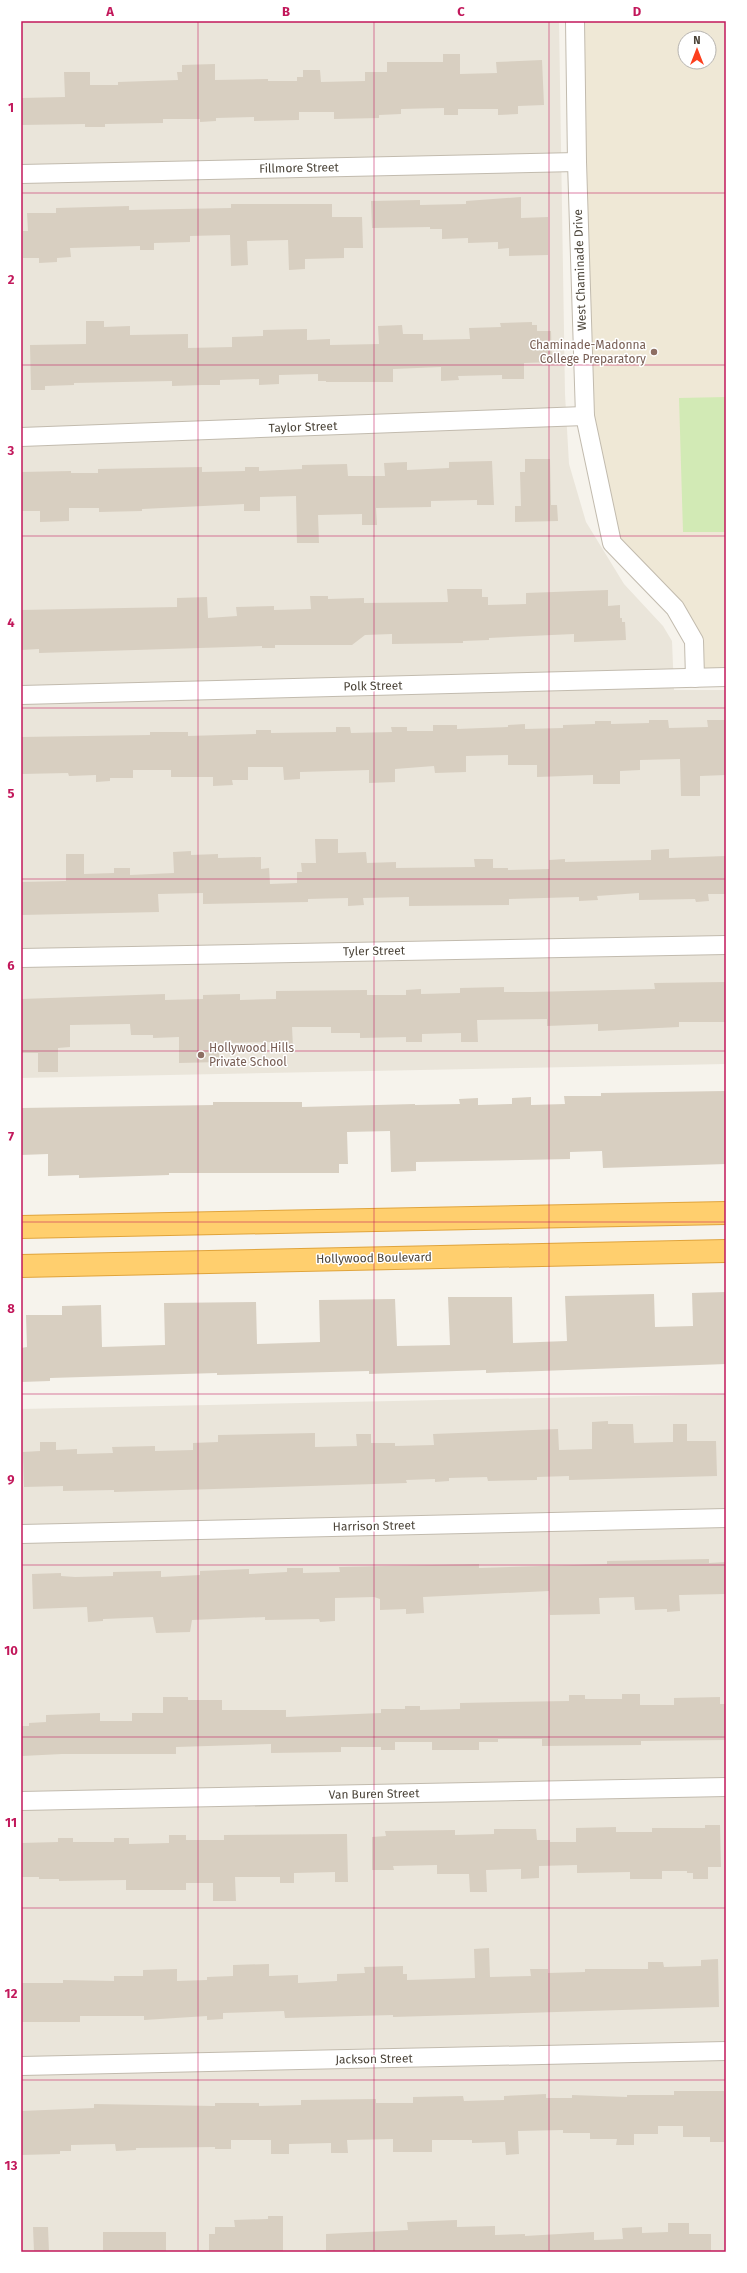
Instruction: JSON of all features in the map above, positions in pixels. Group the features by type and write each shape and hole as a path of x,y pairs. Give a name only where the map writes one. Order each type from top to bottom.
{"highway":[{"path":"21,1227 726,1213"},
{"name":"Hollywood Boulevard","path":"21,1266 726,1251"}],"street":[{"name":"West Chaminade Drive","path":"575,21 577,162 585,416 612,544 675,608 694,641 695,678"},
{"name":"Fillmore Street","path":"21,174 577,162"},
{"name":"Taylor Street","path":"21,437 585,416"},
{"name":"Polk Street","path":"21,695 726,677"},
{"name":"Tyler Street","path":"21,958 726,945"},
{"name":"Harrison Street","path":"21,1534 726,1518"},
{"name":"Van Buren Street","path":"21,1801 726,1788"},
{"name":"Jackson Street","path":"21,2066 726,2051"}],"shaded area":[{"path":"21,21 559,21 565,394 569,464 586,522 624,584 663,626 672,641 674,690 726,690 726,1064 21,1078"},
{"name":"Chaminade-Madonna College Preparatory","path":"576,21 726,21 726,677 695,678 694,641 612,543 585,416"},
{"path":"726,1394 726,2252 21,2252 21,1409"}],"green space":[{"path":"726,397 726,532 683,532 679,398"}],"building":[{"path":"443,54 460,54 460,74 497,73 496,62 542,60 544,105 518,106 518,114 498,115 498,109 458,109 458,115 444,115 444,108 401,109 401,114 379,115 379,118 334,119 334,112 299,112 299,120 254,121 254,117 216,118 216,121 200,122 200,119 163,119 163,123 105,124 105,127 85,127 85,124 21,125 21,98 65,97 64,72 90,72 90,85 118,85 118,82 178,80 177,72 182,72 182,65 215,64 215,80 268,79 268,81 297,81 297,77 303,77 303,70 320,70 321,82 365,81 365,72 387,72 387,62 443,62"},
{"path":"521,197 521,218 548,217 548,255 509,256 509,248 498,249 498,242 468,243 468,238 442,239 442,229 430,229 430,227 372,228 371,201 420,200 420,205 466,204 466,201"},
{"path":"231,204 332,204 332,217 362,217 363,248 344,248 344,258 305,259 305,269 289,270 288,240 247,241 248,265 231,266 230,235 190,236 190,242 154,243 154,250 140,250 140,246 70,248 71,257 57,258 57,262 39,263 39,258 23,258 23,231 28,231 27,213 56,213 56,208 129,206 129,210 231,208"},
{"path":"86,321 104,321 104,327 130,326 130,335 188,334 188,348 232,347 232,337 263,336 263,330 307,329 307,340 330,339 330,345 379,344 378,326 402,325 403,334 423,334 423,340 470,339 469,328 501,327 500,323 532,322 532,325 537,325 537,331 551,331 552,362 524,363 524,379 502,379 502,375 458,376 459,380 441,381 441,367 393,369 393,382 326,382 318,381 318,374 279,375 279,384 259,385 259,379 220,380 220,385 172,386 172,381 74,383 74,385 45,386 45,390 31,390 30,345 86,344"},
{"path":"525,459 550,459 551,505 557,505 558,521 515,522 515,506 521,506 520,472 525,472"},
{"path":"492,461 494,505 477,505 477,500 431,501 431,507 376,508 377,525 362,525 362,514 318,515 319,543 297,543 296,496 260,497 260,511 244,511 244,504 142,509 142,511 99,512 99,508 69,508 69,521 40,522 40,511 21,511 21,472 71,471 71,473 98,473 98,469 202,467 202,472 245,471 245,467 259,467 259,471 302,469 302,465 347,464 348,476 385,476 384,463 407,462 407,470 449,468 449,462"},
{"path":"447,589 482,589 482,597 488,597 488,605 526,604 526,593 608,590 608,606 620,605 620,618 622,618 622,622 625,622 626,640 574,642 574,634 489,638 489,640 463,641 463,643 392,644 392,634 365,635 352,645 275,645 275,648 262,648 262,646 39,653 39,649 21,650 21,610 177,607 177,598 207,597 208,618 237,616 236,607 274,606 274,610 311,609 310,596 328,596 328,599 364,598 364,603 448,602"},
{"path":"649,720 668,720 669,728 708,727 707,720 726,720 726,775 700,776 700,796 681,796 680,759 640,760 640,770 620,771 620,784 593,784 593,775 537,777 537,765 508,765 508,755 466,756 466,772 435,773 434,766 395,769 395,782 369,783 369,770 300,772 300,779 284,780 283,767 248,767 248,780 232,780 233,785 213,786 213,777 171,777 171,770 133,770 133,778 110,778 110,781 96,782 96,775 69,776 68,773 21,774 21,737 150,735 150,732 188,732 188,736 256,734 256,730 271,730 271,733 336,732 336,727 350,727 351,733 392,732 391,727 407,727 407,731 433,731 433,725 457,725 457,729 508,727 508,725 525,724 525,729 563,728 563,725 595,724 595,721 611,721 611,724 649,723"},
{"path":"315,839 338,839 338,853 366,852 367,863 396,862 396,868 475,867 474,859 493,859 493,868 508,868 508,870 549,869 549,860 565,859 565,862 651,860 651,850 669,849 669,858 726,856 726,894 708,894 709,901 696,902 695,899 639,900 639,893 597,896 598,900 579,901 579,897 509,899 509,905 409,906 409,897 363,898 364,905 348,906 348,898 308,899 308,902 203,904 203,893 158,894 159,912 21,915 21,882 66,881 66,854 84,854 84,874 114,873 114,868 130,868 130,875 174,873 173,852 191,851 191,855 218,854 218,858 261,857 261,869 269,868 270,884 297,883 297,872 302,872 301,863 316,863"},
{"path":"726,982 726,1022 679,1022 679,1027 598,1031 598,1024 547,1026 547,1019 477,1020 478,1042 461,1042 461,1033 422,1034 422,1042 406,1042 406,1037 360,1038 360,1033 331,1033 331,1027 292,1027 293,1047 277,1047 277,1042 219,1043 219,1062 179,1063 179,1037 153,1038 153,1035 131,1035 130,1024 70,1025 70,1047 58,1048 58,1072 38,1072 38,1053 21,1053 21,999 165,994 165,1000 203,999 203,995 240,994 240,1000 276,999 276,991 367,990 367,995 406,995 406,990 421,989 421,994 460,993 460,988 504,987 504,992 532,992 655,989 654,983"},
{"path":"725,1091 726,1164 603,1168 602,1151 570,1152 570,1159 416,1162 416,1171 391,1172 390,1131 347,1132 348,1164 339,1164 339,1173 169,1173 169,1175 79,1178 79,1175 48,1176 48,1154 21,1155 21,1108 213,1105 213,1102 302,1102 302,1107 415,1105 460,1104 459,1099 478,1098 478,1105 512,1104 512,1098 531,1097 531,1105 565,1104 564,1096 601,1096 601,1093"},
{"path":"726,1292 726,1364 486,1373 486,1370 369,1374 369,1371 217,1375 217,1373 50,1378 50,1381 21,1382 21,1348 27,1347 26,1315 62,1315 62,1306 101,1305 102,1347 165,1345 164,1303 256,1302 257,1344 320,1342 319,1300 395,1299 397,1346 450,1345 448,1297 512,1297 513,1343 567,1341 565,1296 654,1294 655,1327 693,1326 692,1293"},
{"path":"608,1421 608,1424 633,1424 634,1443 673,1442 673,1424 687,1424 687,1441 716,1441 717,1476 569,1480 569,1476 537,1477 537,1480 488,1481 487,1477 449,1478 449,1481 435,1482 435,1479 406,1480 407,1483 114,1492 114,1490 63,1491 63,1486 24,1487 23,1452 40,1451 40,1442 56,1442 56,1450 77,1449 77,1454 113,1453 112,1447 155,1446 155,1451 193,1450 193,1443 218,1442 218,1435 315,1433 315,1447 357,1446 356,1434 371,1434 371,1443 395,1443 395,1446 434,1445 433,1434 558,1429 559,1450 592,1449 592,1422"},
{"path":"709,1559 709,1563 726,1562 726,1594 679,1595 680,1611 667,1612 667,1609 635,1610 634,1597 599,1598 600,1614 550,1615 549,1591 423,1597 424,1613 406,1614 406,1609 380,1610 380,1599 374,1597 335,1598 335,1621 320,1622 319,1619 265,1620 265,1617 192,1620 190,1632 156,1633 153,1617 103,1619 103,1621 88,1622 87,1607 33,1609 32,1574 61,1573 61,1576 75,1577 113,1576 113,1572 161,1571 161,1577 200,1575 200,1571 249,1569 249,1574 287,1572 287,1568 303,1568 303,1573 340,1572 339,1567 479,1564 479,1568 607,1564 607,1561"},
{"path":"622,1694 640,1694 640,1705 674,1705 674,1698 720,1697 720,1704 726,1704 726,1740 641,1741 641,1745 542,1746 542,1739 498,1739 498,1742 479,1742 479,1750 432,1750 432,1742 395,1742 395,1750 381,1750 381,1747 341,1747 341,1752 271,1753 271,1744 176,1747 176,1754 62,1754 22,1756 22,1726 29,1726 29,1723 46,1722 46,1715 100,1713 100,1721 132,1721 132,1713 163,1713 163,1697 188,1697 188,1700 222,1700 222,1710 286,1710 286,1717 381,1713 381,1709 405,1709 405,1706 420,1706 420,1710 460,1709 460,1703 569,1701 569,1695 585,1695 585,1699 622,1699"},
{"path":"705,1825 720,1825 721,1867 708,1867 708,1879 693,1879 693,1873 687,1873 687,1871 662,1871 662,1879 630,1879 630,1872 577,1873 577,1865 539,1866 539,1878 521,1879 521,1869 486,1870 487,1892 470,1892 469,1874 437,1874 437,1865 393,1866 394,1870 372,1870 372,1837 386,1836 385,1831 455,1830 455,1835 494,1834 494,1829 536,1829 537,1840 550,1840 550,1842 576,1842 576,1828 616,1827 616,1832 652,1832 652,1828 705,1828"},
{"path":"347,1834 348,1882 335,1882 335,1872 294,1873 294,1883 280,1883 280,1877 235,1877 236,1901 213,1901 213,1883 186,1883 186,1890 126,1890 126,1880 59,1881 59,1879 21,1877 21,1843 58,1842 58,1838 73,1838 73,1842 114,1842 114,1838 129,1838 129,1844 169,1843 169,1835 186,1835 186,1840 224,1840 224,1835"},
{"path":"489,1948 490,1977 531,1976 530,1969 548,1969 548,1973 585,1972 585,1969 648,1969 648,1962 663,1962 664,1967 701,1966 701,1960 718,1959 719,2007 393,2017 393,2015 285,2018 284,2011 223,2013 223,2019 207,2020 207,2016 144,2020 144,2016 80,2016 80,2022 21,2022 21,1983 63,1983 63,1980 114,1981 114,1976 143,1976 143,1970 177,1969 177,1981 207,1980 207,1977 233,1976 233,1965 269,1964 269,1976 298,1975 298,1983 337,1981 337,1974 365,1973 364,1967 403,1966 403,1974 407,1974 407,1980 475,1978 474,1949"},
{"path":"674,2091 724,2091 724,2142 710,2142 710,2137 683,2137 683,2126 658,2126 658,2134 634,2134 634,2145 616,2145 617,2139 590,2139 590,2133 563,2133 563,2130 518,2131 519,2154 506,2155 505,2142 472,2143 472,2140 432,2140 432,2152 393,2152 393,2139 347,2140 348,2153 331,2153 331,2143 289,2144 289,2154 271,2154 271,2140 231,2140 231,2149 215,2149 215,2147 136,2148 136,2150 116,2151 115,2144 71,2145 71,2151 60,2151 60,2154 21,2155 21,2111 94,2108 94,2104 215,2106 215,2103 259,2103 259,2106 301,2105 301,2100 376,2099 376,2103 413,2103 413,2097 463,2096 464,2101 504,2100 504,2096 546,2094 546,2098 572,2098 572,2095 627,2097 627,2095 674,2095"},
{"path":"268,2216 283,2216 283,2252 209,2252 209,2234 215,2234 215,2227 235,2227 234,2220 268,2219"},
{"path":"457,2220 457,2227 495,2226 495,2235 525,2234 525,2236 594,2232 594,2240 623,2239 622,2228 642,2227 642,2233 668,2232 668,2223 689,2223 689,2234 711,2234 711,2252 326,2252 326,2234 408,2230 407,2222"},
{"path":"33,2227 48,2227 49,2252 34,2252"},
{"path":"103,2232 166,2232 166,2252 103,2252"}],"place":[{"name":"Chaminade-Madonna College Preparatory","path":"654,352"},
{"name":"Hollywood Hills Private School","path":"201,1055"}]}
